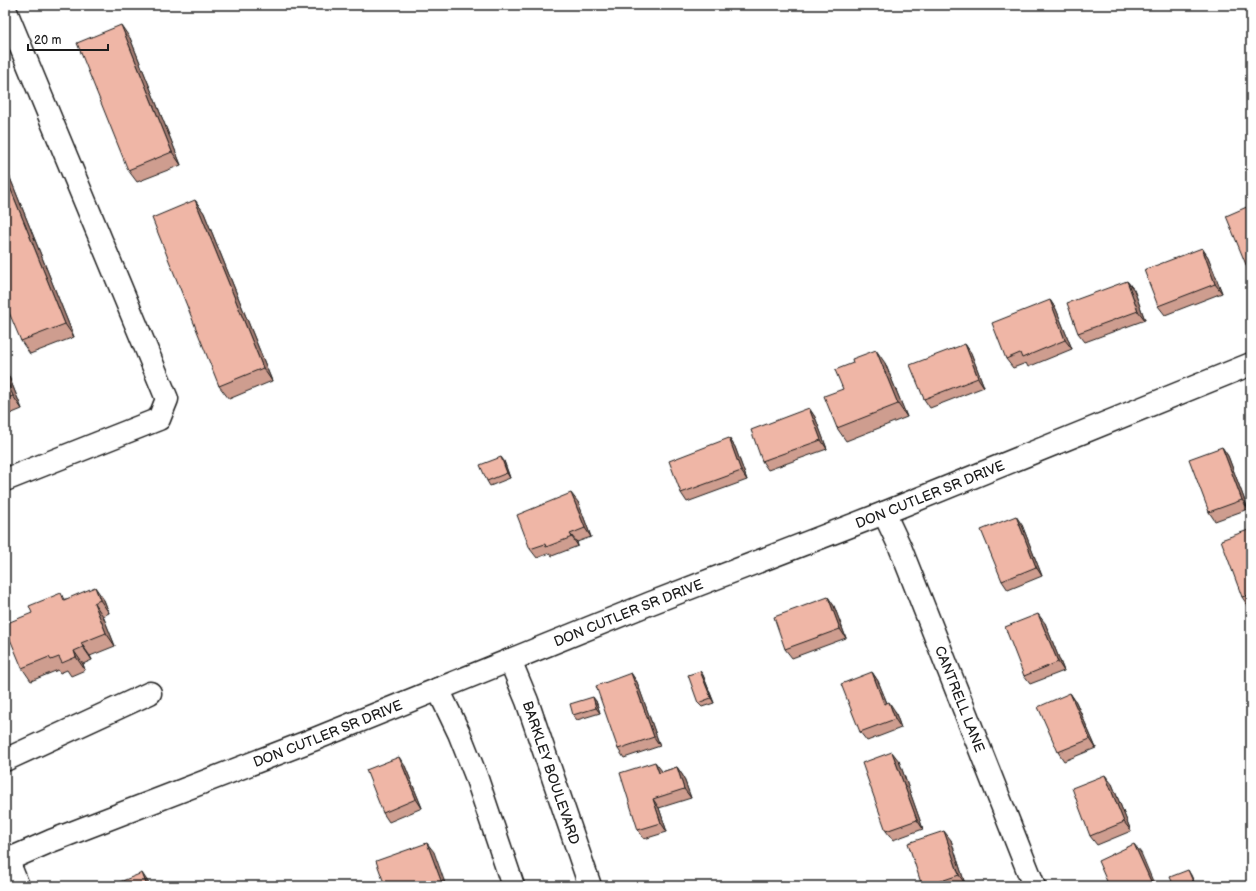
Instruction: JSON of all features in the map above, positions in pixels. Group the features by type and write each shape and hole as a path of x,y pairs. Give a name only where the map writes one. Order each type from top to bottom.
{"street":[{"path":"5,9 167,399 159,419 5,480"},
{"name":"DON CUTLER SR DRIVE","path":"6,858 315,739 658,600 884,513 1251,364"},
{"name":"CANTRELL LANE","path":"884,513 900,547 1034,886"},
{"name":"BARKLEY BOULEVARD","path":"510,660 527,702 590,886"},
{"path":"438,689 459,733 473,768 513,886"},
{"path":"5,760 150,693"},
{"path":"6,858 18,886"}],"building":[{"path":"121,25 172,152 128,170 77,43"},
{"path":"5,175 65,324 21,341 5,303"},
{"path":"195,200 263,368 219,386 152,218"},
{"path":"1249,206 1251,211 1251,266 1247,267 1226,216"},
{"path":"1202,248 1215,284 1158,306 1144,270"},
{"path":"1127,281 1138,311 1078,333 1067,303"},
{"path":"1050,300 1065,340 1022,358 1020,353 1006,359 992,323"},
{"path":"965,344 978,378 924,399 910,365"},
{"path":"876,350 898,404 837,428 824,396 843,389 835,370 853,363 852,359"},
{"path":"5,377 13,396 5,399"},
{"path":"809,408 821,440 762,461 751,430"},
{"path":"729,438 741,471 681,493 669,461"},
{"path":"1222,447 1242,500 1209,512 1189,459"},
{"path":"501,457 507,473 487,481 480,465"},
{"path":"571,493 585,528 570,534 572,537 546,547 545,544 530,549 517,515"},
{"path":"1016,516 1036,567 1002,581 981,530"},
{"path":"1251,529 1251,594 1242,597 1221,540"},
{"path":"95,587 100,600 94,603 106,633 81,643 83,647 74,651 76,657 62,663 59,657 51,660 49,657 22,668 5,624 32,613 29,606 61,593 64,600"},
{"path":"828,597 840,629 785,649 774,617"},
{"path":"1038,614 1058,662 1024,676 1005,627"},
{"path":"700,671 711,698 698,703 688,675"},
{"path":"872,672 884,704 889,702 895,719 860,732 841,684"},
{"path":"631,673 654,737 618,749 596,686"},
{"path":"1070,693 1090,739 1058,752 1038,707"},
{"path":"593,697 596,708 573,715 570,704"},
{"path":"892,752 917,820 886,831 862,763"},
{"path":"399,757 416,799 383,813 366,770"},
{"path":"655,762 659,773 677,767 684,789 653,799 661,823 638,830 620,773"},
{"path":"1105,775 1124,822 1090,836 1072,788"},
{"path":"944,831 959,875 922,886 908,843"},
{"path":"427,843 443,886 374,886 384,883 376,861"},
{"path":"1134,844 1153,886 1109,886 1098,861"},
{"path":"1188,870 1195,886 1174,886 1170,877"},
{"path":"142,873 147,886 110,886"}]}
